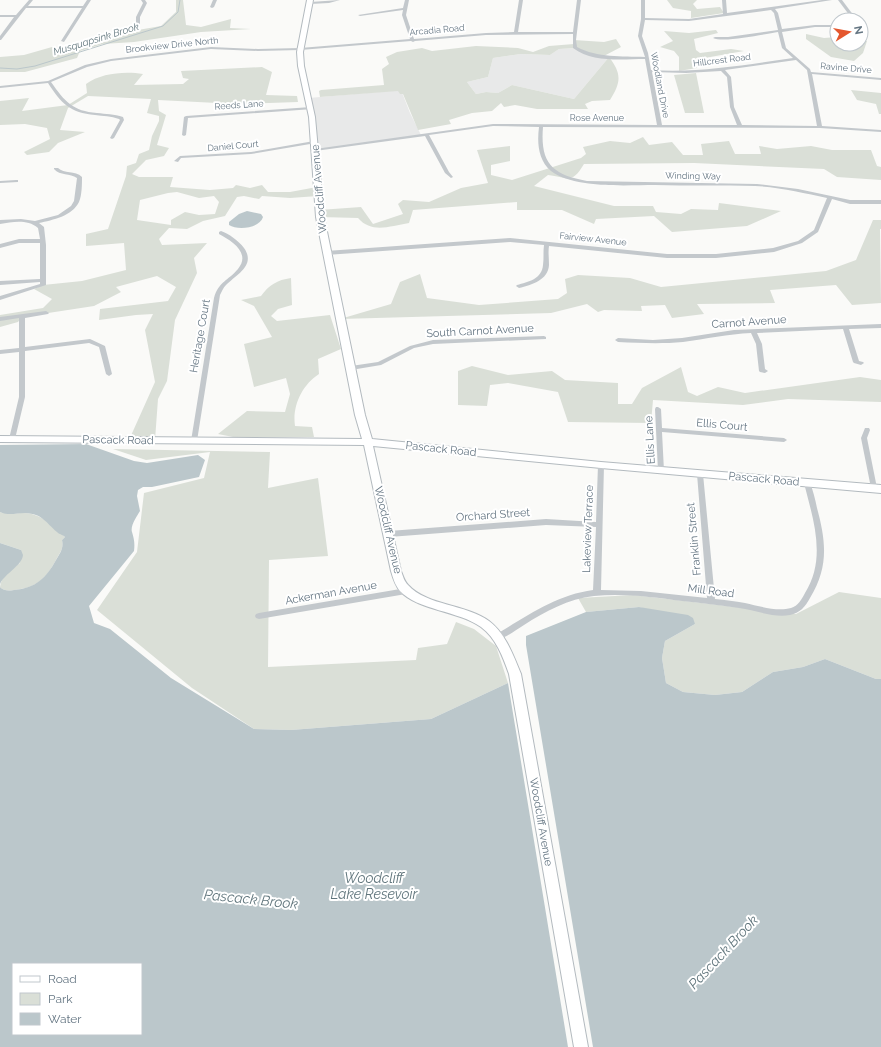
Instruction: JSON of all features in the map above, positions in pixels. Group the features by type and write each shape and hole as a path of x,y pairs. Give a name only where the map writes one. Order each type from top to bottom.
{"main road":[{"name":"Woodcliff Avenue","path":"310,1 300,49 303,74 311,108 318,204 326,253 360,415 368,442 396,571 399,580 406,591 417,597 476,618 485,624 498,638 508,654 516,674 581,1047"},
{"name":"Pascack Road","path":"0,439 368,442 601,466 877,488"}],"street":[{"path":"0,39 16,16 31,0"},
{"path":"63,41 89,0"},
{"path":"138,24 138,17 144,3 143,0"},
{"path":"212,7 215,0"},
{"path":"310,1 325,3 338,0"},
{"path":"407,0 404,9 405,19 413,40"},
{"path":"516,34 521,0"},
{"path":"579,0 575,33 575,48 584,52 602,56 647,58"},
{"name":"Woodland Drive","path":"643,0 644,19 640,36 647,58 660,126"},
{"path":"724,0 725,14"},
{"path":"644,19 683,20 772,8 807,1 830,0"},
{"path":"840,0 849,12"},
{"path":"24,7 84,7"},
{"path":"772,8 776,13 784,48 808,67 820,128"},
{"path":"360,15 404,9"},
{"path":"0,16 16,16"},
{"path":"714,38 728,38 780,30 829,26"},
{"name":"Arcadia Road","path":"300,49 516,34 575,33"},
{"name":"Brookview Drive North","path":"0,87 49,82 86,66 103,62 184,50 217,47 258,50 300,49"},
{"name":"Hillcrest Road","path":"649,71 680,72 797,59"},
{"path":"721,68 729,77 732,106 740,127"},
{"name":"Ravine Drive","path":"810,74 881,79"},
{"path":"49,82 63,102 71,108 85,113 110,115 121,118 122,120 112,138"},
{"name":"Reeds Lane","path":"184,134 186,117 311,108"},
{"name":"Rose Avenue","path":"315,150 483,126 820,128 881,131"},
{"name":"Winding Way","path":"541,126 542,149 546,162 560,174 580,181 604,183 757,185 788,189 857,202 881,202"},
{"path":"426,134 451,177"},
{"name":"Daniel Court","path":"176,160 180,157 250,153 314,142"},
{"path":"0,222 18,221 34,223 60,216 70,210 75,205 80,177 75,174 59,172 56,169"},
{"path":"0,182 16,181"},
{"name":"Fairview Avenue","path":"326,253 496,240 524,240 683,257 716,256 774,250 793,246 813,234 816,231 830,197"},
{"path":"0,298 43,285 41,228 34,223"},
{"name":"Heritage Court","path":"194,441 216,302 222,286 240,271 245,259 244,250 241,246 221,233"},
{"path":"0,246 19,242 42,241"},
{"path":"518,286 535,281 543,274 546,267 545,253 547,243"},
{"path":"0,283 43,280"},
{"path":"0,320 46,313"},
{"path":"12,438 22,397 22,317"},
{"name":"Carnot Avenue","path":"618,340 640,342 668,341 718,333 881,326"},
{"path":"846,328 856,362 861,363"},
{"path":"753,331 759,344 762,371 765,371"},
{"name":"South Carnot Avenue","path":"351,368 379,364 412,347 433,342 544,338"},
{"path":"0,352 85,340 95,342 102,347 109,374"},
{"name":"Ellis Lane","path":"658,409 661,471"},
{"name":"Ellis Court","path":"660,430 784,440"},
{"path":"867,430 864,438 877,488"},
{"name":"Lakeview Terrace","path":"597,593 601,466"},
{"name":"Franklin Street","path":"700,474 711,601"},
{"name":"Mill Road","path":"498,638 554,604 568,599 597,593 628,592 711,601 784,612 796,610 800,607 814,587 821,564 821,544 807,483"},
{"name":"Orchard Street","path":"389,534 546,522 599,525"},
{"name":"Ackerman Avenue","path":"260,616 406,591"}],"shaded area":[{"path":"577,48 609,57 574,99 512,85 498,93 486,92 476,94 467,82 488,77 493,58 521,54 550,55 559,49"},
{"path":"401,90 421,135 315,150 309,98"}],"green space":[{"path":"176,0 183,0 186,25 201,27 231,19 230,28 251,29 201,32 134,42 103,44 80,51 77,58 25,72 0,72 0,57 24,55 52,47 82,46 109,35 161,26 176,12"},
{"path":"667,0 697,0 693,4 697,9 720,7 724,13 691,18 691,11 673,8"},
{"path":"716,30 718,33 694,39 696,50 700,53 731,49 744,51 699,59 694,61 697,68 679,71 679,57 674,51 660,47 673,41 664,31 689,33"},
{"path":"806,34 829,38 829,52 863,52 854,61 831,57 806,39"},
{"path":"616,39 621,47 602,57 576,48 559,49 550,55 521,54 493,58 488,77 467,82 476,94 486,92 498,93 512,85 574,99 609,57 618,73 618,83 616,88 610,100 592,101 585,104 588,109 537,109 515,105 504,107 501,103 492,111 472,113 449,120 451,124 418,130 403,94 400,94 398,91 320,97 319,91 321,90 384,85 382,69 389,64 386,57 397,52 422,48 432,51 476,46 518,48 533,52 549,46 574,44 574,40 604,42"},
{"path":"262,67 272,72 266,95 297,96 298,102 237,104 158,100 159,111 166,115 157,145 169,148 164,156 146,160 132,174 139,177 173,177 170,187 210,190 233,188 236,185 250,188 262,185 268,192 290,192 317,187 318,196 290,198 262,196 259,199 244,196 237,197 225,216 203,221 187,229 169,228 159,239 162,245 207,243 194,258 197,273 175,320 167,381 158,399 155,440 129,440 155,382 145,330 153,314 99,320 100,309 168,301 176,287 157,276 116,287 121,292 94,306 22,317 18,322 0,327 0,315 43,308 52,299 34,289 43,285 82,281 126,270 124,243 86,246 86,234 108,229 126,176 127,166 136,163 139,154 149,150 152,136 159,121 159,116 147,113 151,99 88,96 68,108 60,130 85,132 58,143 49,152 27,155 24,152 50,139 47,128 25,124 0,125 0,101 29,98 22,111 68,105 87,93 86,84 99,77 121,73 143,74 134,85 183,84 189,79 183,78 181,71","holes":["177,192 199,198 214,196 219,202 215,214 199,215 185,212 171,220 171,225 137,220 140,200"]},
{"path":"696,73 704,113 685,113 674,75"},
{"path":"851,90 881,93 881,114 879,114 876,104 857,100"},
{"path":"643,137 649,145 672,142 683,155 703,155 701,144 729,141 735,154 761,154 759,146 777,149 811,146 832,150 871,150 877,166 881,167 881,180 837,177 824,169 694,163 584,164 573,177 565,178 548,175 534,186 614,206 653,206 656,212 681,214 691,209 718,210 719,203 781,211 747,226 672,232 654,216 596,219 594,224 562,210 517,210 517,202 413,210 409,223 382,228 369,226 358,218 320,217 319,210 361,207 373,224 403,214 398,204 403,200 429,202 461,188 488,183 477,150 510,146 510,161 491,165 491,175 512,180 581,158 586,154 583,147 610,141 630,143"},
{"path":"873,220 881,220 881,303 852,305 836,285 770,290 775,303 697,304 704,314 672,318 665,305 641,306 642,311 604,310 598,312 587,304 551,313 340,319 391,304 400,282 420,274 427,298 479,305 558,299 567,293 565,279 578,275 630,278 661,287 826,271 856,260"},
{"path":"291,278 292,305 278,309 271,316 277,321 330,315 341,349 318,359 319,374 303,390 297,404 294,418 295,426 312,427 314,437 233,437 218,434 247,411 285,412 290,394 286,378 254,387 244,344 272,337 254,306 241,300 261,296 274,284"},
{"path":"472,366 508,375 552,371 565,380 618,383 618,404 632,404 642,388 681,367 688,392 697,396 718,387 745,393 860,377 881,380 881,402 788,399 743,405 653,400 651,423 568,422 558,392 508,383 490,385 487,406 458,405 458,371"},
{"path":"113,449 270,452 268,488 318,478 328,556 269,560 268,667 416,660 418,648 447,644 456,622 474,629 496,646 508,683 431,719 291,730 254,729 192,688 97,610 137,552 144,493 204,478 210,452 146,460"},
{"path":"0,512 9,514 25,513 37,516 47,521 65,537 62,540 63,545 61,551 53,565 45,576 36,584 22,589 8,591 0,587 2,579 10,570 20,563 21,550 0,543"},
{"path":"839,592 881,598 881,679 876,679 825,659 803,667 773,672 742,692 715,695 683,692 666,683 662,658 665,641 695,624 639,607 586,612 578,598 633,595 796,614"}],"water":[{"path":"247,211 261,214 263,217 261,221 253,226 243,228 229,225 229,222 239,214"},
{"name":"Woodcliff Lake Resevoir","path":"86,444 134,461 147,463 198,455 205,460 199,477 152,487 143,487 138,490 137,496 140,511 132,527 134,551 89,606 94,623 110,629 171,678 254,729 291,730 431,719 508,683 568,1047 0,1047 0,587 8,591 22,589 40,581 59,555 62,548 62,540 65,537 36,515 25,513 6,514 0,512 0,445"},
{"path":"0,543 21,550 23,555 20,563 2,580 0,584"},
{"name":"Pascack Brook","path":"639,607 688,615 693,618 695,624 665,641 662,658 666,683 683,692 715,695 742,692 773,672 803,667 825,659 876,679 881,679 881,1047 593,1047 526,645 526,636 586,612"}],"waterway":[{"name":"Musquapsink Brook","path":"0,68 17,69 35,66 163,26 178,12 180,0"}]}
